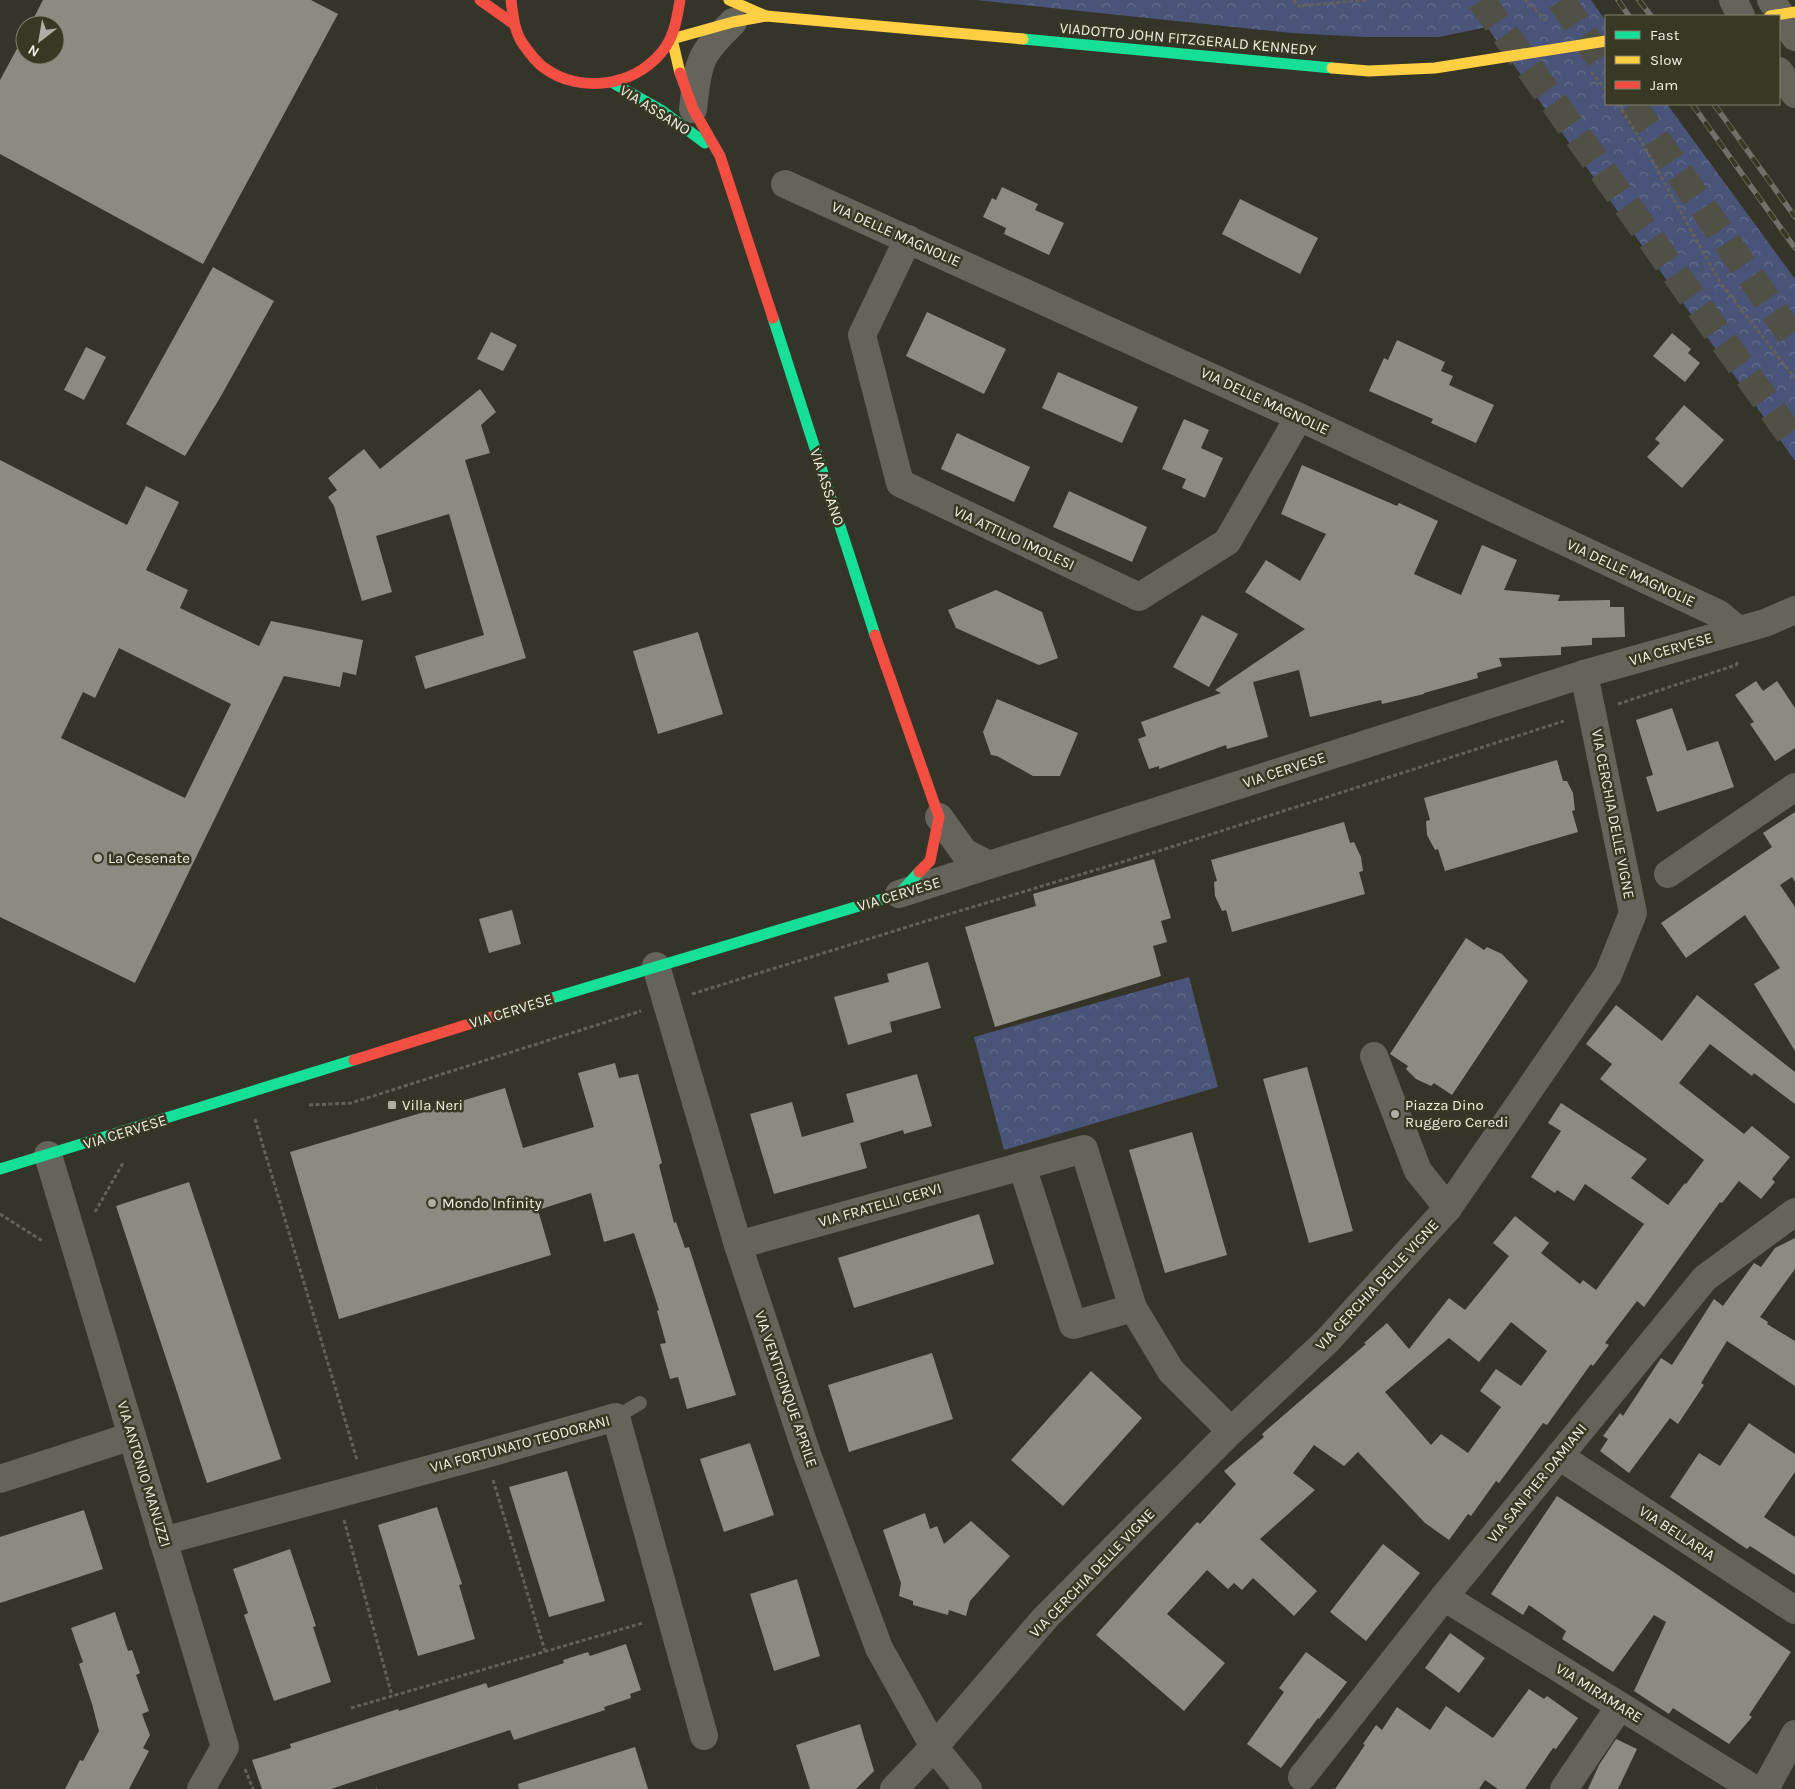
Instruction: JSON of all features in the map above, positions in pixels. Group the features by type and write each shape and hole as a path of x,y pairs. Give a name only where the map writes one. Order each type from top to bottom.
{"street":[{"path":"480,0 514,24"},
{"path":"511,0 514,24 523,44 536,60 552,73 572,81 592,85 613,83 637,75 657,60 672,39 680,14 680,0"},
{"path":"1733,0 1740,15"},
{"path":"1772,0 1795,37"},
{"name":"VIADOTTO JOHN FITZGERALD KENNEDY","path":"672,39 731,11 766,16 1369,71 1435,68 1605,41"},
{"name":"VIADOTTO JOHN FITZGERALD KENNEDY","path":"731,11 766,16"},
{"name":"VIA ASSANO","path":"693,109 702,59 731,11"},
{"path":"1776,15 1795,12"},
{"name":"VIA ASSANO","path":"672,39 682,82 693,109 720,156 888,674 939,817 964,852 989,865"},
{"path":"1780,72 1795,94"},
{"name":"VIA ASSANO","path":"613,83 643,98 682,123 720,156"},
{"name":"VIA DELLE MAGNOLIE","path":"785,184 1299,416 1719,614 1738,630"},
{"name":"VIA ATTILIO IMOLESI","path":"908,239 862,334 900,484 1139,597 1227,542 1299,416"},
{"name":"VIA CERVESE","path":"0,1169 656,966 899,894 1584,674 1765,623 1795,610"},
{"name":"VIA CERCHIA DELLE VIGNE","path":"894,1789 934,1747 1046,1617 1231,1431 1328,1341 1448,1208 1608,975 1633,914 1584,674"},
{"path":"1668,874 1795,786"},
{"path":"899,894 930,861 939,817"},
{"name":"VIA VENTICINQUE APRILE","path":"656,966 738,1245 807,1454 879,1648 934,1747 968,1789"},
{"path":"1374,1056 1418,1171 1448,1208"},
{"name":"VIA FRATELLI CERVI","path":"738,1245 1084,1149 1133,1308 1171,1371 1231,1431"},
{"name":"VIA ANTONIO MANUZZI","path":"48,1155 225,1747 201,1789"},
{"path":"1022,1166 1073,1324 1133,1308"},
{"name":"VIA SAN PIER DAMIANI","path":"1302,1777 1444,1597 1705,1278 1795,1212"},
{"name":"VIA FORTUNATO TEODORANI","path":"163,1541 616,1417 704,1736"},
{"path":"0,1479 132,1436"},
{"name":"VIA BELLARIA","path":"1560,1456 1795,1610"},
{"name":"VIA MIRAMARE","path":"1444,1597 1754,1789"},
{"path":"1564,1789 1620,1706"},
{"path":"1765,1789 1795,1734"}],"lane":[{"path":"616,1417 640,1402"}],"path":[{"path":"1294,0 1298,6 1368,0"},
{"path":"1619,105 1639,137 1720,282 1795,378"},
{"path":"305,1106 351,1103 936,918 1162,850 1736,665 1741,658"},
{"path":"254,1116 365,1486"},
{"path":"0,1214 48,1245 73,1238 83,1232 124,1161"},
{"path":"486,1454 545,1652"},
{"path":"343,1514 392,1696"},
{"path":"351,1708 670,1616"}],"green space":[{"path":"976,0 1591,0 1605,20 1605,105 1668,105 1795,279 1795,461 1487,27 1439,37 1365,37 1292,33"},
{"path":"1189,977 1218,1087 1004,1150 974,1037"}],"building":[{"path":"43,0 311,0 338,14 203,264 0,154 0,80 15,52 15,65 65,65 65,15 35,15"},
{"path":"1002,187 1038,204 1035,210 1064,223 1049,255 1004,234 1006,228 983,217 992,198 996,200"},
{"path":"1240,199 1318,238 1300,274 1222,234"},
{"path":"213,267 274,301 185,456 126,424"},
{"path":"927,312 1006,349 984,394 906,356"},
{"path":"491,332 517,345 503,371 477,359"},
{"path":"1672,333 1691,349 1688,353 1700,363 1685,382 1653,356"},
{"path":"1397,340 1445,362 1441,371 1453,376 1449,385 1494,405 1476,443 1431,423 1433,419 1369,391 1384,358 1388,360"},
{"path":"86,347 106,357 84,400 64,390"},
{"path":"1058,372 1138,407 1122,443 1042,408"},
{"path":"480,389 496,412 481,425 490,453 465,460 526,658 425,689 415,656 484,635 449,514 376,536 392,592 362,601 334,506 328,497 337,490 328,478 364,449 380,469"},
{"path":"1684,405 1724,440 1682,488 1647,457 1660,443 1655,439"},
{"path":"1184,419 1209,430 1201,448 1223,458 1205,498 1182,488 1186,479 1162,469"},
{"path":"957,433 1030,467 1014,502 941,469"},
{"path":"0,460 127,525 146,486 179,502 146,570 188,590 180,608 259,646 271,621 363,640 356,675 343,672 340,687 284,676 135,983 0,917","holes":["119,648 231,704 185,798 61,738 83,692 95,698"]},
{"path":"1302,465 1397,506 1399,503 1438,521 1414,574 1461,595 1482,545 1517,560 1504,590 1560,595 1558,601 1610,600 1610,607 1624,607 1625,637 1592,638 1592,645 1561,647 1561,655 1499,658 1502,666 1477,673 1478,678 1382,704 1381,700 1310,717 1299,670 1253,682 1268,737 1227,749 1226,745 1159,769 1159,766 1149,769 1138,739 1146,736 1141,722 1221,693 1215,690 1305,629 1245,592 1266,560 1300,581 1326,534 1281,514"},
{"path":"1069,491 1147,527 1132,562 1053,527"},
{"path":"996,590 1042,612 1058,658 1039,665 956,628 948,610"},
{"path":"1202,615 1238,634 1209,687 1173,667"},
{"path":"698,632 723,714 658,734 633,651"},
{"path":"1756,681 1763,691 1777,681 1795,708 1795,748 1775,761 1750,724 1754,722 1735,695"},
{"path":"997,699 1078,733 1060,776 1033,776 997,756 991,755 983,732"},
{"path":"1672,708 1687,751 1718,741 1734,787 1657,812 1646,777 1653,775 1636,720"},
{"path":"1557,760 1563,781 1567,781 1573,793 1575,810 1572,811 1578,832 1445,871 1438,849 1435,850 1427,835 1426,821 1430,820 1424,798"},
{"path":"1795,812 1795,882 1792,877 1780,885 1795,907 1795,1051 1754,984 1780,968 1745,915 1686,958 1661,923 1772,847 1763,833"},
{"path":"1344,822 1350,843 1354,842 1361,857 1363,871 1359,872 1365,894 1232,932 1226,910 1222,911 1215,896 1214,882 1217,881 1211,860"},
{"path":"1154,859 1171,918 1161,921 1167,942 1153,946 1161,976 995,1027 965,927 1036,906 1033,894"},
{"path":"512,910 521,944 489,953 479,919"},
{"path":"1466,938 1484,950 1487,947 1502,954 1528,981 1452,1095 1434,1083 1431,1086 1416,1079 1406,1069 1408,1066 1390,1054"},
{"path":"928,962 941,1008 890,1022 892,1032 848,1045 834,997 889,982 887,974"},
{"path":"1697,995 1795,1072 1795,1104 1754,1073 1752,1076 1710,1044 1679,1083 1744,1134 1752,1126 1790,1157 1772,1179 1775,1182 1761,1199 1739,1181 1722,1203 1720,1202 1644,1307 1637,1301 1605,1343 1609,1345 1593,1366 1591,1364 1547,1425 1543,1423 1499,1483 1496,1481 1471,1516 1468,1514 1449,1540 1425,1523 1358,1452 1344,1466 1314,1445 1293,1473 1315,1490 1260,1539 1317,1591 1294,1616 1253,1578 1242,1590 1234,1583 1228,1589 1207,1570 1167,1614 1225,1663 1184,1711 1096,1635 1197,1522 1200,1524 1236,1484 1224,1471 1264,1437 1262,1434 1366,1344 1364,1343 1387,1323 1409,1349 1449,1298 1465,1310 1509,1256 1493,1243 1515,1216 1549,1243 1541,1253 1580,1284 1583,1280 1596,1290 1644,1224 1585,1184 1574,1201 1557,1190 1555,1193 1531,1177 1561,1131 1548,1123 1561,1103 1647,1159 1631,1178 1668,1205 1704,1160 1600,1079 1612,1064 1586,1044 1616,1005 1662,1041","holes":["1511,1322 1547,1351 1521,1386 1496,1369 1480,1391 1501,1407 1468,1453 1441,1434 1431,1445 1385,1392 1449,1338 1479,1362"]},
{"name":"Mondo Infinity","path":"615,1063 619,1078 638,1074 662,1163 659,1165 674,1223 676,1222 685,1248 689,1247 736,1395 687,1409 678,1377 670,1379 660,1344 666,1343 657,1311 659,1310 634,1233 604,1242 591,1193 538,1210 551,1255 339,1319 290,1152 505,1088 523,1148 594,1127 578,1073"},
{"path":"1307,1067 1353,1231 1309,1243 1263,1079"},
{"path":"917,1074 932,1126 904,1134 903,1130 860,1143 867,1168 774,1194 750,1114 792,1102 802,1137 854,1122 846,1094"},
{"path":"1192,1132 1227,1255 1165,1273 1129,1150"},
{"path":"189,1182 281,1459 207,1483 116,1206"},
{"path":"979,1214 994,1264 854,1308 838,1258"},
{"path":"1795,1238 1795,1269 1760,1317 1768,1322 1767,1324 1795,1341 1795,1386 1727,1341 1701,1383 1704,1385 1678,1424 1670,1418 1629,1473 1600,1451 1608,1439 1603,1436 1620,1413 1623,1416 1661,1358 1672,1365 1714,1299 1723,1306 1754,1263 1761,1267 1775,1248"},
{"path":"932,1353 953,1419 849,1452 828,1385"},
{"path":"1091,1371 1142,1418 1063,1506 1011,1460"},
{"path":"1749,1423 1795,1454 1795,1472 1764,1517 1795,1537 1795,1575 1750,1546 1747,1549 1670,1497 1699,1453 1720,1466"},
{"path":"750,1443 774,1515 724,1532 700,1459"},
{"path":"567,1471 605,1601 549,1617 509,1487"},
{"path":"1557,1496 1791,1652 1749,1715 1752,1717 1729,1744 1673,1708 1669,1714 1634,1691 1666,1622 1654,1615 1613,1672 1562,1639 1566,1631 1529,1605 1523,1615 1491,1594"},
{"path":"437,1507 462,1584 459,1585 475,1639 418,1656 378,1525"},
{"path":"84,1510 103,1569 0,1603 0,1537"},
{"path":"925,1513 930,1529 937,1526 944,1544 971,1521 1010,1556 970,1601 966,1616 949,1610 948,1615 913,1605 913,1601 899,1596 901,1583 883,1530"},
{"path":"1383,1544 1420,1573 1366,1641 1330,1612"},
{"path":"290,1549 316,1626 313,1627 331,1682 274,1701 244,1615 248,1613 233,1569"},
{"path":"797,1579 820,1656 774,1671 750,1594"},
{"path":"115,1612 128,1651 132,1650 140,1673 136,1675 149,1711 142,1714 150,1735 143,1748 149,1751 129,1789 65,1789 80,1760 83,1761 99,1731 79,1664 83,1662 71,1628"},
{"path":"1450,1633 1485,1658 1459,1693 1425,1668"},
{"path":"626,1644 641,1690 630,1694 631,1698 604,1707 605,1710 514,1740 510,1730 331,1789 262,1789 252,1760 291,1748 290,1744 486,1683 488,1688 564,1663 563,1660 588,1652 590,1656"},
{"path":"1306,1652 1347,1682 1281,1768 1247,1744 1284,1692 1279,1688"},
{"path":"1529,1689 1544,1699 1547,1696 1578,1718 1556,1749 1553,1748 1525,1789 1498,1789 1485,1780 1479,1789 1335,1789 1365,1745 1363,1744 1376,1725 1382,1730 1397,1707 1430,1730 1446,1706 1493,1738"},
{"path":"860,1724 874,1771 856,1789 810,1789 796,1745"},
{"path":"1616,1739 1637,1749 1618,1789 1588,1789 1599,1765"},
{"path":"635,1747 648,1789 519,1789 518,1784"}],"tunnel":[{"path":"1481,0 1795,442"},
{"path":"1561,0 1605,66"},
{"path":"1633,105 1795,341"}],"railway":[{"path":"1618,0 1628,15"},
{"path":"1639,0 1650,15"},
{"path":"1693,105 1795,248"},
{"path":"1715,105 1795,217"}],"traffic: fast":[{"path":"1023,39 1332,68"},
{"path":"613,83 661,110 705,143"},
{"path":"773,318 875,635"},
{"path":"549,999 899,894 919,872"},
{"path":"0,1169 354,1060"}],"traffic: slow":[{"path":"729,0 766,16"},
{"path":"1776,15 1795,12"},
{"path":"680,73 672,39 733,22 766,16 1023,39"},
{"path":"1332,68 1369,71 1435,68 1605,41"}],"traffic: jam":[{"path":"480,0 514,24"},
{"path":"511,0 514,23 518,34 535,59 557,76 589,83 605,83 620,79 635,73 649,64 661,53 672,35 680,0"},
{"path":"680,73 693,109 720,156 773,318"},
{"path":"875,635 939,817 930,861 919,872"},
{"path":"354,1060 549,999"}],"place":[{"name":"La Cesenate","path":"98,858"},
{"name":"Villa Neri","path":"392,1105"},
{"name":"Piazza Dino Ruggero Ceredi","path":"1395,1114"},
{"name":"Mondo Infinity","path":"432,1203"}]}
